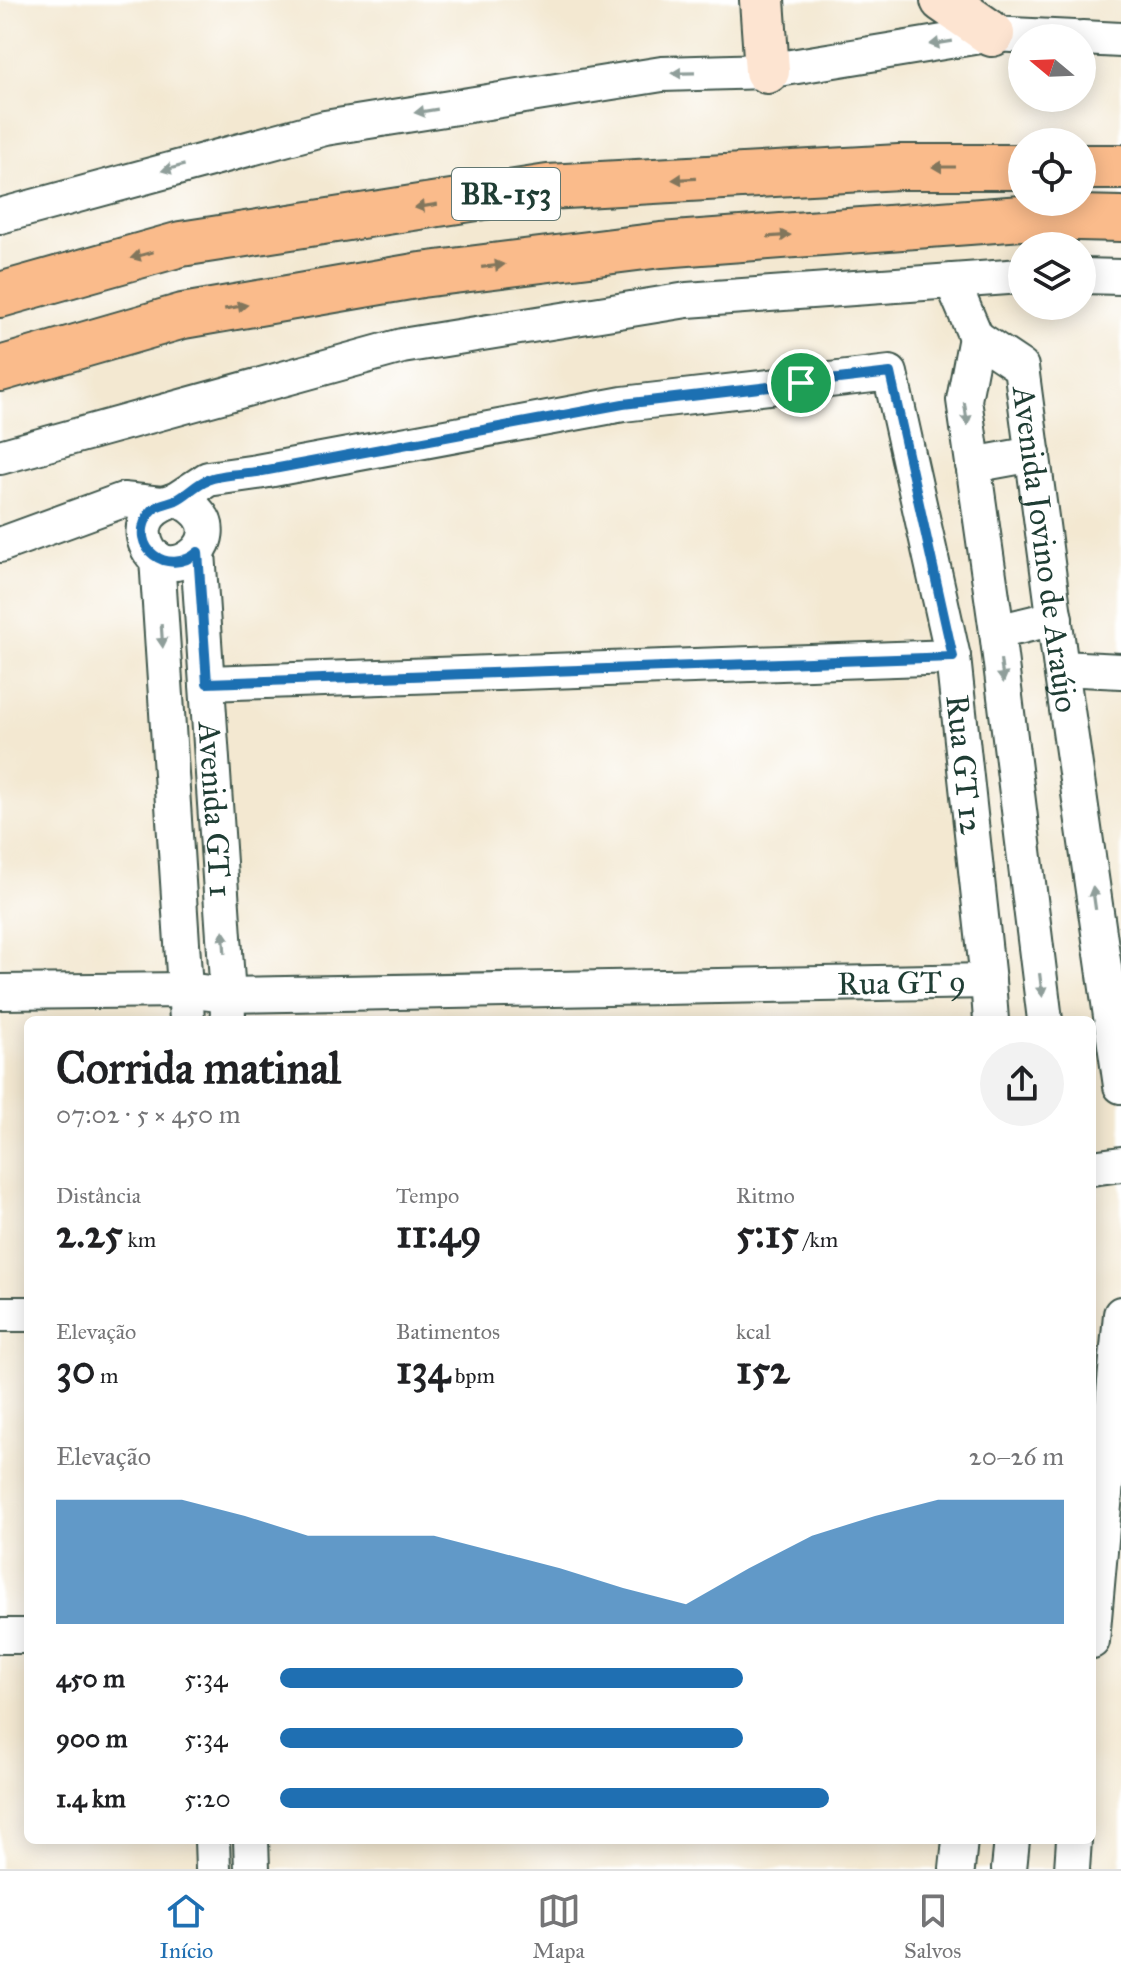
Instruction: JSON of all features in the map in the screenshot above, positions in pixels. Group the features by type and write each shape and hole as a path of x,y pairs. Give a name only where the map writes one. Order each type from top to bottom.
{"highway":[{"name":"BR-153","path":"0,295 181,244 548,187 899,167 1008,167"},
{"path":"1096,167 1121,167"},
{"name":"BR-153","path":"0,369 183,316 421,275 661,245 1035,217 1121,219"}],"street":[{"path":"762,0 767,71"},
{"path":"943,0 992,34"},
{"path":"0,216 325,128 662,74 767,71 992,34 1008,35"},
{"path":"1096,39 1121,40"},
{"path":"1096,276 1121,277"},
{"path":"0,457 402,346 687,300 1008,277"},
{"path":"952,281 976,337"},
{"name":"Avenida Jovino de Araújo","path":"1045,1016 997,632 964,400 976,337 1021,367 1121,1086"},
{"name":"Rua GT 12","path":"180,507 208,479 623,404 890,373 953,657 991,1016"},
{"path":"973,465 1033,454"},
{"path":"0,545 81,515 123,500 180,507 205,530 204,542 189,559 179,563 167,562 150,548 81,515"},
{"path":"150,548 144,524 150,512 180,507"},
{"name":"Avenida GT 1","path":"150,548 186,1005"},
{"name":"Avenida GT 1","path":"198,552 227,1007"},
{"path":"997,632 1055,618"},
{"path":"207,683 953,657"},
{"path":"1061,668 1121,671"},
{"name":"Rua GT 9","path":"0,992 227,1007 988,981"},
{"path":"1096,1167 1121,1164"},
{"path":"0,1314 24,1314"},
{"path":"1096,1596 1121,1314"},
{"path":"0,1636 24,1636"},
{"path":"212,1844 213,1869"},
{"path":"251,1844 252,1869"},
{"path":"957,1869 960,1844"},
{"path":"1009,1869 1012,1844"},
{"path":"1072,1869 1074,1844"}],"route":[{"path":"890,373 953,657 207,683 198,552 179,563 167,562 148,550 144,539 144,524 150,512 176,500 208,479 623,404 801,383 890,373"}]}
